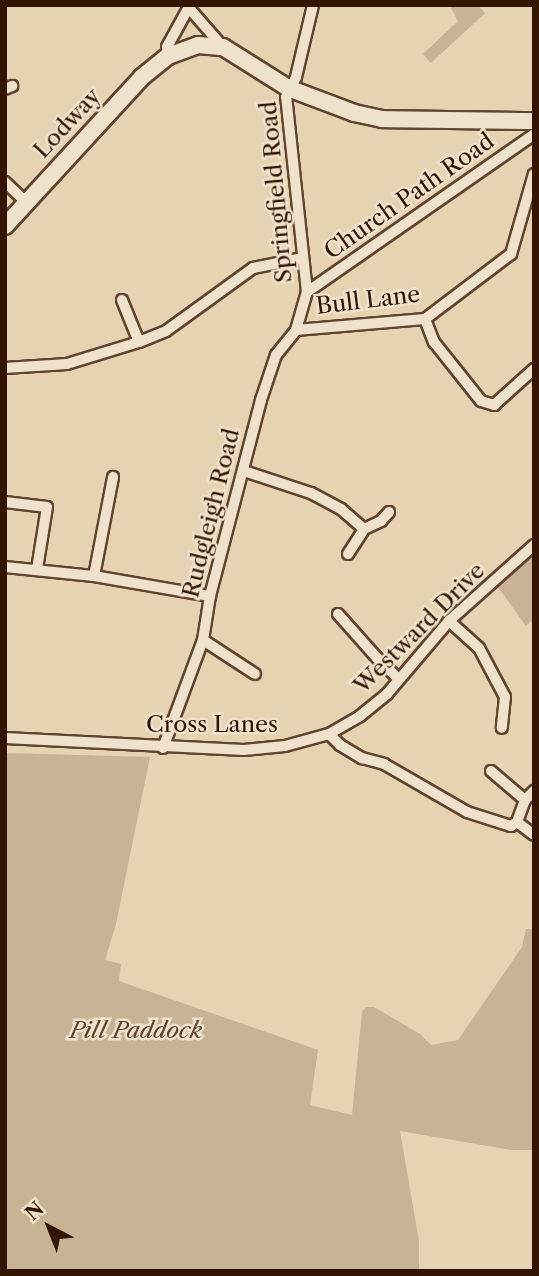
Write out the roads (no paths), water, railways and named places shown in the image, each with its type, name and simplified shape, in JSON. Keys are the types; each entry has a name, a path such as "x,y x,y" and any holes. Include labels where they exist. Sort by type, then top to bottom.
{"street":[{"path":"288,88 296,76 313,5"},
{"path":"223,47 198,45 168,56 167,47 189,6 223,47 288,88 342,110 382,118 534,121"},
{"name":"Lodway","path":"5,226 25,201 142,77 168,56"},
{"name":"Springfield Road","path":"288,88 288,134 307,292"},
{"name":"Church Path Road","path":"307,292 534,134"},
{"name":"Bull Lane","path":"296,330 425,319 511,254 534,174"},
{"path":"5,183 25,201"},
{"path":"5,369 67,364 139,342 166,331 253,268 303,258"},
{"name":"Rudgleigh Road","path":"163,748 203,640 210,596 276,355 296,330 307,292"},
{"path":"122,300 139,342"},
{"path":"425,319 434,342 481,401 494,405 534,369"},
{"path":"244,471 311,493 341,509 364,529"},
{"path":"94,576 113,477"},
{"path":"5,502 47,507 37,569"},
{"path":"348,554 364,529 382,521 389,512"},
{"name":"Westward Drive","path":"329,734 360,716 387,694 449,621 534,545"},
{"path":"5,567 94,576 210,596"},
{"path":"338,614 399,679"},
{"path":"449,621 479,648 505,696 502,728"},
{"path":"203,640 255,674"},
{"path":"329,734 340,745 362,758 384,764 458,808 489,821 511,826 517,822 525,800 534,791"},
{"name":"Cross Lanes","path":"5,738 244,750 285,746 329,734"},
{"path":"491,771 525,800"},
{"path":"517,822 534,835"}],"park label":[{"name":"Pill Paddock","path":"136,1030"}]}
